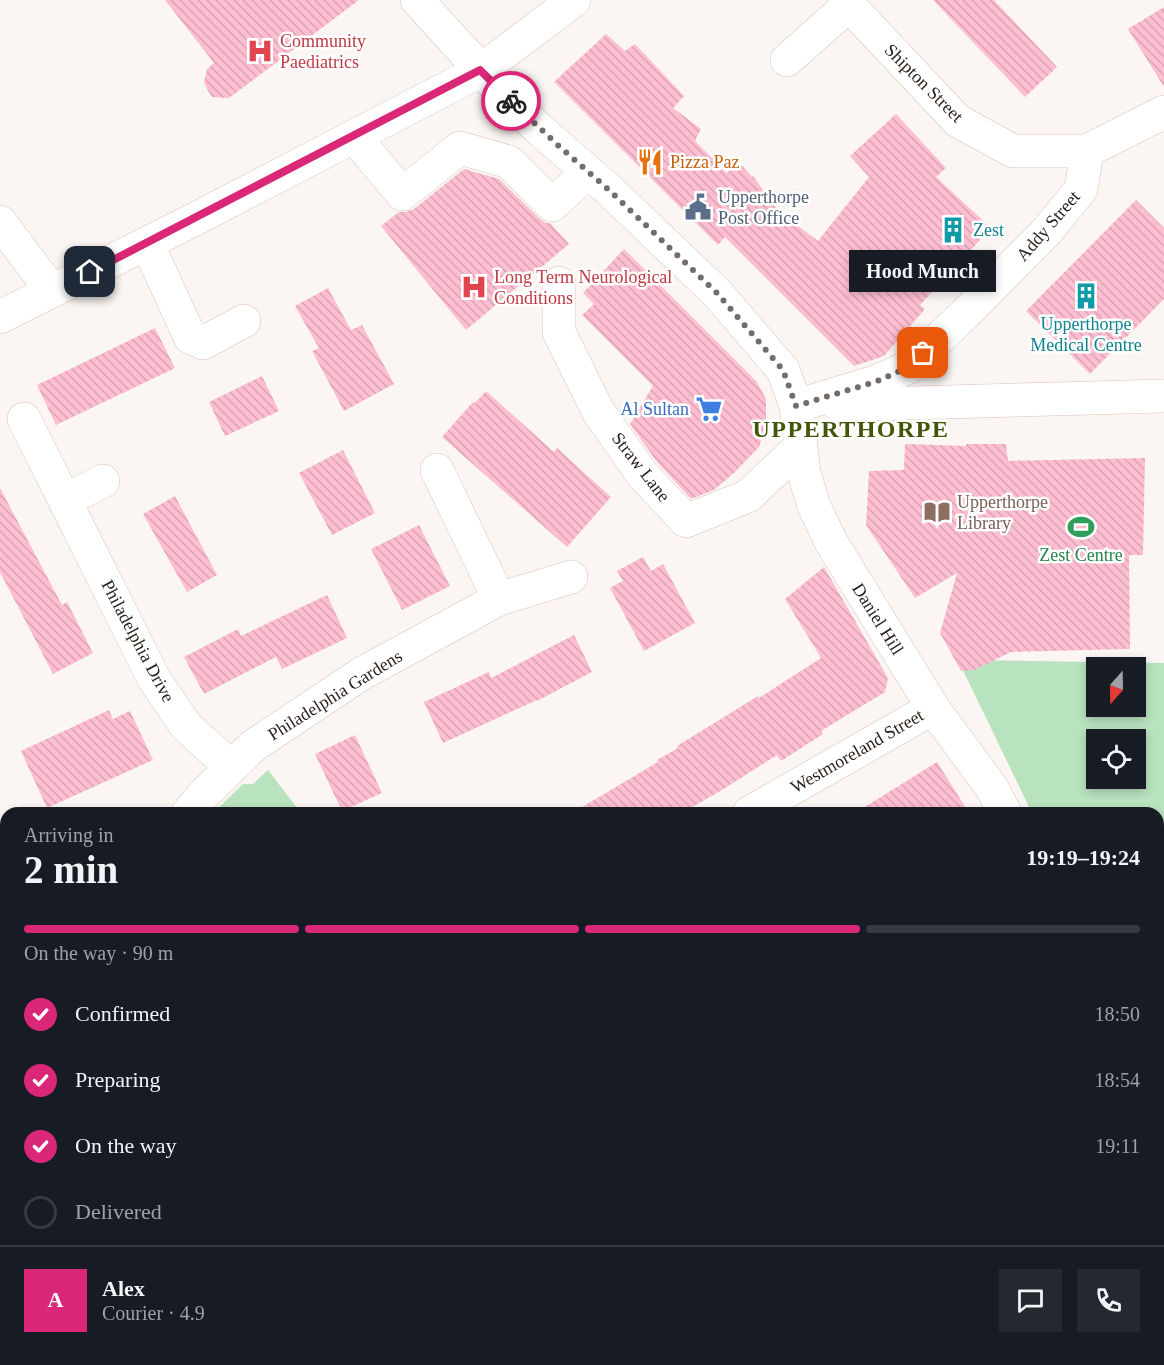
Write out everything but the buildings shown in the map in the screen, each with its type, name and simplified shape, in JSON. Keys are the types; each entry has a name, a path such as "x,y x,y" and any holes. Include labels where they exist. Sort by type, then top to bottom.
{"street":[{"name":"Daniel Hill","path":"417,0 480,70 540,130 629,209 717,293 783,370 796,406 804,473 814,506 831,542 933,708 992,788 1002,807"},
{"path":"0,317 480,70 574,0"},
{"path":"787,60 847,3"},
{"name":"Shipton Street","path":"847,3 958,121 1013,151 1087,151"},
{"path":"1087,151 1164,112"},
{"path":"354,136 402,194 460,147 509,162 552,205 588,172"},
{"name":"Addy Street","path":"796,406 875,382 909,367 1047,231 1082,189 1087,151"},
{"path":"0,222 52,291"},
{"path":"147,243 190,337 203,343 244,321"},
{"name":"Straw Lane","path":"559,283 559,332 598,411 642,474 686,522 748,496 800,447"},
{"path":"796,406 1164,396"},
{"name":"Philadelphia Drive","path":"24,419 154,679 186,726 231,767"},
{"path":"437,470 499,599"},
{"path":"66,500 103,481"},
{"name":"Philadelphia Gardens","path":"193,807 253,746 361,674 499,599 571,576"},
{"name":"Westmoreland Street","path":"760,807 933,708"}],"green space":[{"path":"958,660 1086,662 1086,717 1146,717 1146,663 1164,663 1164,807 1029,807"},
{"path":"268,770 296,807 219,807 243,784 253,784"}],"way so far":[{"path":"511,101 717,293 783,370 796,406 875,382 909,367 923,353"}],"place":[{"name":"Community Paediatrics","path":"260,51"},
{"name":"Pizza Paz","path":"650,162"},
{"name":"Upperthorpe Post Office","path":"698,207"},
{"name":"Zest","path":"953,230"},
{"name":"Long Term Neurological Conditions","path":"474,287"},
{"name":"Upperthorpe Medical Centre","path":"1086,296"},
{"name":"Hood Munch","path":"923,353"},
{"name":"Al Sultan","path":"709,409"},
{"name":"Upperthorpe Library","path":"937,512"},
{"name":"Zest Centre","path":"1081,527"}],"district":[{"name":"UPPERTHORPE","path":"851,429"}],"route":[{"path":"90,272 480,70 511,101"}]}
